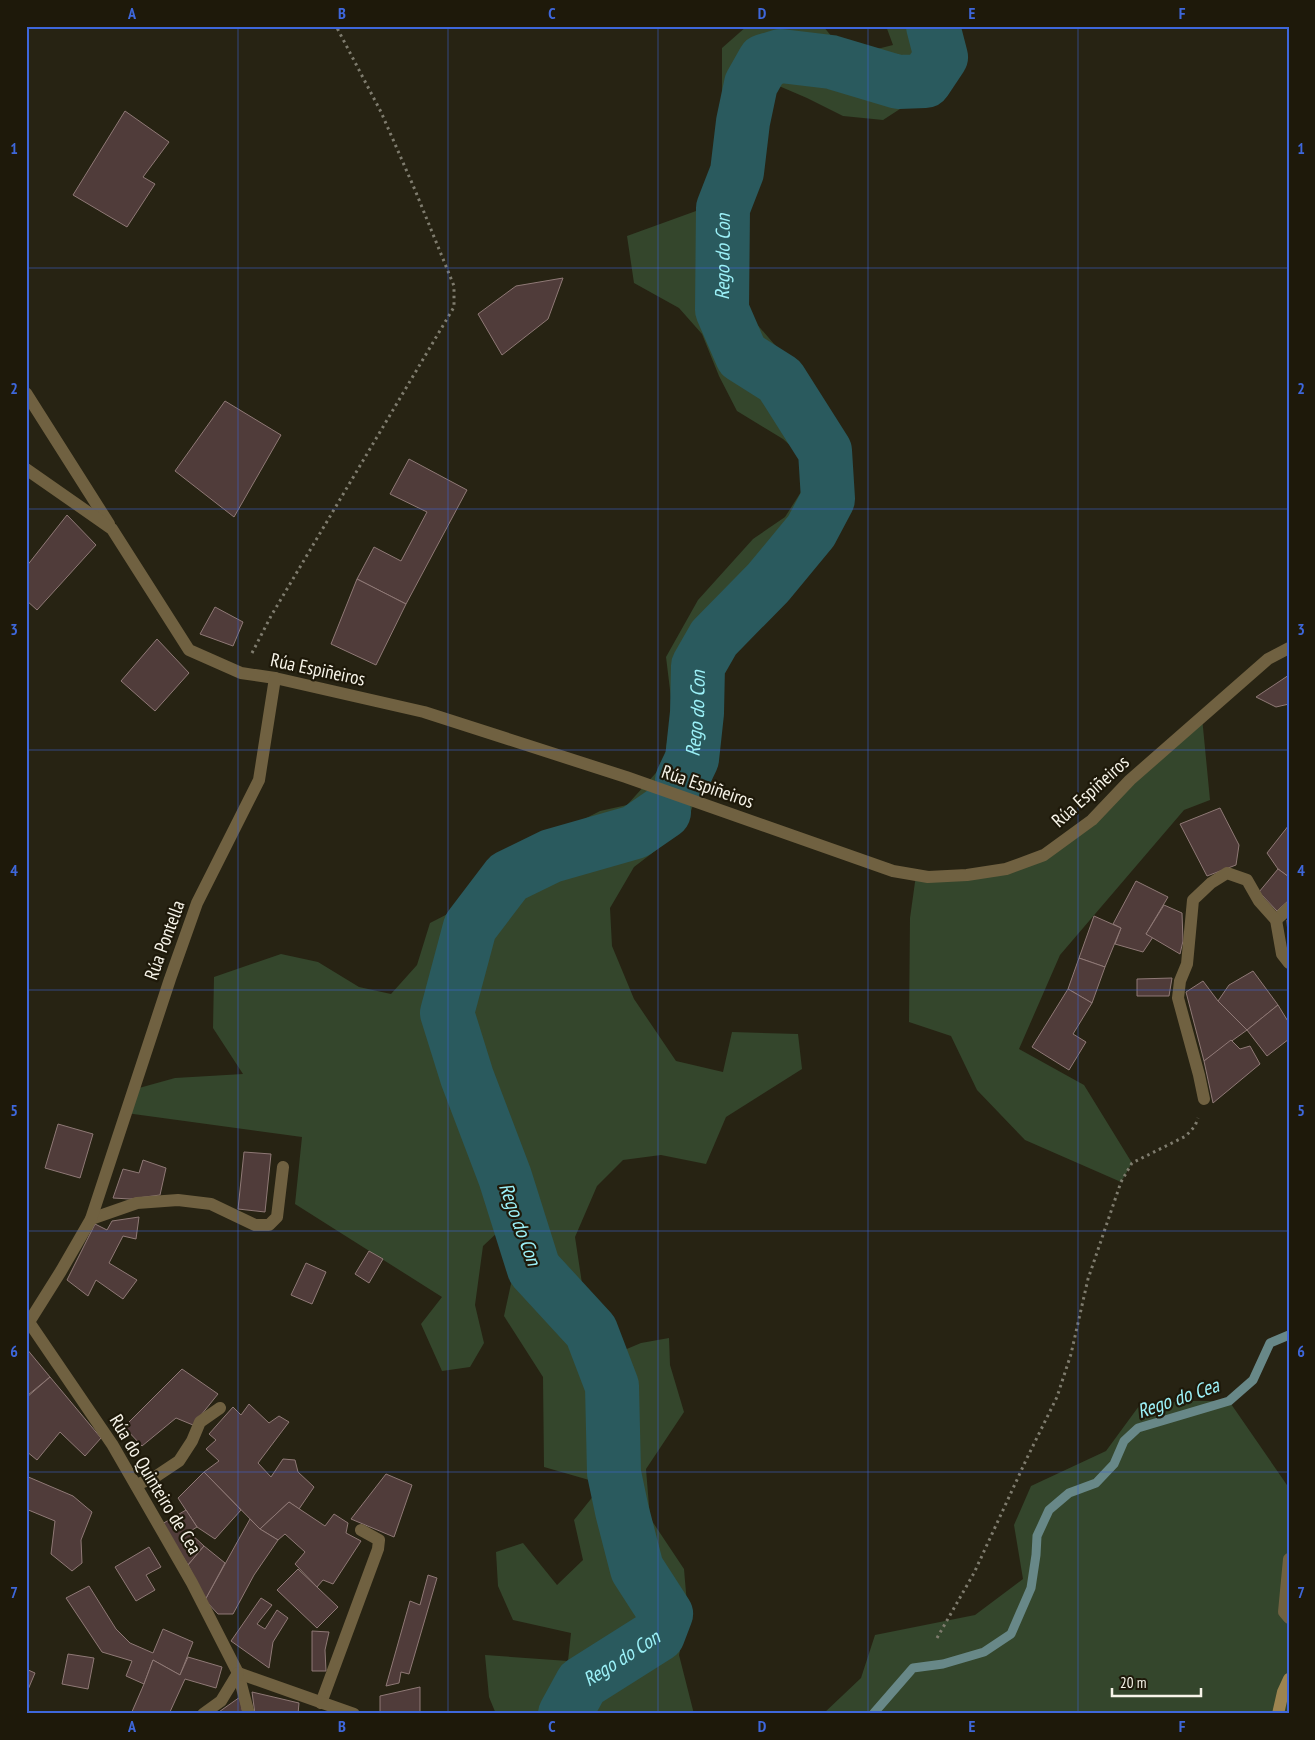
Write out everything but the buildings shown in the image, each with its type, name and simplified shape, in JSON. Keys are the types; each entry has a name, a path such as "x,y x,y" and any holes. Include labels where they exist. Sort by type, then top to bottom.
{"street":[{"name":"Rúa Espiñeiros","path":"26,393 189,650 241,673 275,678 424,712 626,777 893,871 928,877 967,875 1006,869 1044,854 1092,820 1130,780 1268,659 1289,648"},
{"name":"Rúa Espiñeiros","path":"26,469 112,529"},
{"name":"Rúa Pontella","path":"28,1322 61,1271 91,1219 170,979 197,904 259,780 275,678"},
{"path":"1204,1099 1178,998 1180,981 1187,964 1193,900 1211,883 1227,873 1246,880 1259,900 1276,920 1282,954 1289,962"},
{"path":"1276,920 1289,908"},
{"path":"91,1219 137,1203 178,1200 211,1204 255,1225 269,1225 277,1218 283,1166"},
{"name":"Rúa do Quinteiro de Cea","path":"28,1322 112,1444 192,1583 238,1673 249,1714"},
{"path":"136,1485 179,1461 192,1441 200,1422 220,1408"},
{"path":"321,1703 378,1549 379,1540 362,1530"},
{"path":"1289,1559 1284,1612 1289,1618"},
{"path":"204,1714 221,1701 238,1673 354,1714"},
{"path":"1278,1714 1283,1692 1289,1679"}],"path":[{"path":"241,673 271,616 454,307 454,286 415,190 381,112 336,26"},
{"path":"937,1638 974,1573 1057,1397 1071,1354 1088,1279 1120,1182 1132,1162 1186,1136 1195,1126 1204,1099"}],"green space":[{"path":"747,26 823,26 832,37 865,52 893,45 886,26 955,26 958,34 954,74 883,120 843,116 772,83 745,209 736,275 755,322 799,373 826,418 840,451 835,520 719,654 717,696 708,763 685,828 634,867 610,908 612,946 634,999 676,1061 723,1072 732,1032 798,1034 802,1069 726,1117 706,1164 661,1155 623,1160 597,1186 575,1237 583,1290 605,1320 622,1351 641,1343 669,1338 670,1365 684,1412 646,1469 650,1518 684,1569 688,1616 679,1655 694,1714 496,1714 489,1697 485,1655 568,1661 571,1633 513,1620 498,1586 496,1552 523,1543 557,1585 583,1560 574,1520 603,1484 544,1467 543,1377 504,1316 516,1261 498,1232 483,1246 475,1305 484,1343 470,1367 442,1371 421,1324 442,1297 295,1204 302,1137 126,1113 139,1088 175,1078 243,1074 213,1028 214,977 281,954 318,962 359,987 391,994 417,965 430,923 477,899 506,859 600,811 627,805 664,764 672,706 666,657 698,600 753,539 785,517 801,492 804,458 783,439 737,411 719,376 702,334 679,308 634,283 627,236 707,207 722,148 722,48"},
{"path":"1202,717 1210,800 1184,810 1060,955 1019,1049 1084,1085 1132,1163 1121,1182 1025,1140 977,1090 951,1036 909,1022 910,918 916,875 967,875 1044,855"},
{"path":"1182,1401 1229,1401 1289,1488 1289,1714 823,1714 861,1678 875,1635 975,1615 1023,1579 1014,1525 1031,1486 1106,1451 1139,1406"}],"waterway":[{"name":"Rego do Con","path":"682,780 692,759 697,713 698,666 714,638 768,583 811,531 828,499 825,451 780,380 742,356 722,310 723,208 737,172 743,122 751,84 764,61 781,56 831,62 898,82 925,81 941,57 933,26"},
{"name":"Rego do Con","path":"565,1714 582,1683 658,1635 666,1614 637,1569 622,1511 614,1473 612,1386 591,1331 534,1269 505,1177 467,1077 447,1013 470,927 508,877 551,856 635,832 664,812"},
{"name":"Rego do Cea","path":"873,1714 913,1668 943,1664 984,1652 1011,1634 1031,1588 1037,1536 1049,1510 1069,1493 1096,1483 1114,1464 1124,1441 1138,1428 1229,1401 1253,1380 1270,1343 1289,1335"}]}
